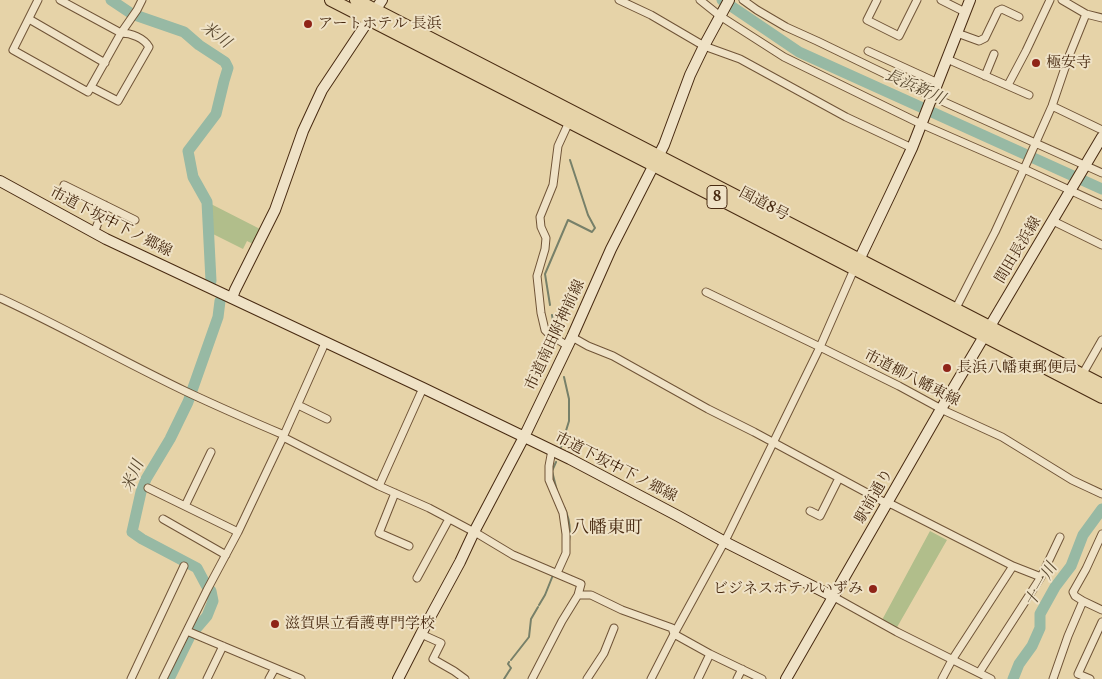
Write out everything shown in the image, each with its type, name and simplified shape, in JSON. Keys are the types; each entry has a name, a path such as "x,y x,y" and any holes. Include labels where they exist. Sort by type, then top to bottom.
{"highway":[{"name":"国道8号","path":"331,0 375,10 569,122 656,161"},
{"name":"国道8号","path":"356,0 656,161 986,332 1102,397"},
{"name":"国道8号","path":"856,265 955,310 986,332 1102,385"}],"street":[{"path":"38,0 13,50 88,92 121,33 138,10 142,0"},
{"path":"60,0 121,33 129,33 147,43 149,48 118,101 91,86"},
{"path":"619,0 651,15 704,46 740,59 846,117 912,148"},
{"path":"700,0 720,16 784,57 922,124 1025,168 1102,205"},
{"name":"市道南田附神前線","path":"398,679 524,437 570,342 611,249 664,145 690,75 729,0"},
{"path":"743,0 786,27 1084,167 1102,173"},
{"path":"877,0 867,20 898,36 917,0"},
{"path":"941,0 966,12"},
{"path":"651,679 725,542 820,347 856,265 912,148 970,0"},
{"path":"1008,86 1050,0"},
{"path":"1062,0 1074,3 1086,14 1102,18"},
{"path":"957,33 979,41 985,38 998,11 1002,9 1019,17"},
{"path":"232,298 234,290 275,210 303,131 322,90 375,10"},
{"path":"955,310 1025,168 1052,106 1086,14"},
{"path":"29,19 105,63"},
{"path":"868,51 938,83"},
{"path":"985,76 994,54"},
{"path":"947,59 1029,95"},
{"path":"1052,106 1102,130"},
{"path":"569,122 558,146 553,184 540,217 541,227 546,238 537,276 541,313 545,330 550,335 588,346 613,356 887,504 893,505 1013,566 1041,578"},
{"path":"1084,167 1102,138"},
{"name":"間田長浜線","path":"986,332 1084,167"},
{"name":"市道下坂中下ノ郷線","path":"0,181 94,233 552,450 990,679"},
{"path":"64,185 135,220"},
{"path":"94,233 105,205"},
{"path":"1053,221 1102,245"},
{"name":"市道柳八幡東線","path":"706,292 820,347 941,409 1002,437 1072,480 1102,494"},
{"path":"0,298 28,310 191,393 284,436 395,494 429,508 513,555 581,584 578,595 562,620 532,679"},
{"name":"駅前通り","path":"786,679 986,332"},
{"path":"1082,375 1102,340"},
{"path":"163,679 238,532 284,436 325,343"},
{"path":"379,486 422,388"},
{"path":"298,405 328,419"},
{"path":"552,450 549,480 563,513 566,534 566,553 557,573"},
{"path":"185,506 211,452"},
{"path":"810,511 820,516 838,478"},
{"path":"148,488 238,532"},
{"path":"395,494 379,533 409,546"},
{"path":"163,519 226,555"},
{"path":"417,578 449,519"},
{"path":"1102,534 1073,592 1075,596 1102,610"},
{"path":"979,673 1041,578 1060,537"},
{"path":"131,679 184,566"},
{"path":"942,679 952,660 1013,566"},
{"path":"578,595 591,595 622,610 672,628 674,634 762,679"},
{"path":"1053,679 1083,600"},
{"path":"1090,679 1078,674 1102,622"},
{"path":"587,679 604,652 614,628"},
{"path":"187,631 293,677 302,679"},
{"path":"421,634 441,643 433,659 465,679"},
{"path":"207,679 223,646"},
{"path":"698,679 710,654"},
{"path":"269,679 275,668"},
{"path":"737,679 742,669"}],"green space":[{"path":"211,204 260,229 253,244 247,241 243,249 213,234"},
{"path":"930,531 947,540 896,629 882,620"}],"waterway":[{"name":"米川","path":"111,0 132,14 184,32 199,45 225,62 228,68 216,114 188,151 193,177 207,202 211,281"},
{"name":"長浜新川","path":"722,0 799,52 1102,189"},
{"path":"550,305 545,274 568,220 592,232 595,228 588,215 570,160"},
{"name":"米川","path":"195,630 207,616 213,601 211,591 197,568 132,532 141,492 146,479 170,439 188,402 218,317 220,301"},
{"path":"552,315 555,331"},
{"path":"561,447 569,421 569,399 564,377"},
{"path":"556,462 552,471 557,491"},
{"path":"564,507 569,523 569,541"},
{"name":"十一川","path":"1013,679 1019,664 1032,646 1040,628 1040,614 1055,587 1071,566 1083,535 1102,509"},
{"path":"539,605 555,574"},
{"path":"511,660 529,637 531,619 538,607"},
{"name":"米川","path":"169,679 190,636"},
{"path":"504,679 511,668 508,664 509,662"}],"place":[{"name":"アートホテル 長浜","path":"308,24"},
{"name":"極安寺","path":"1036,63"},
{"name":"長浜八幡東郵便局","path":"947,368"},
{"name":"ビジネスホテルいずみ","path":"873,589"},
{"name":"滋賀県立看護専門学校","path":"275,624"}],"district":[{"name":"八幡東町","path":"607,528"}]}
